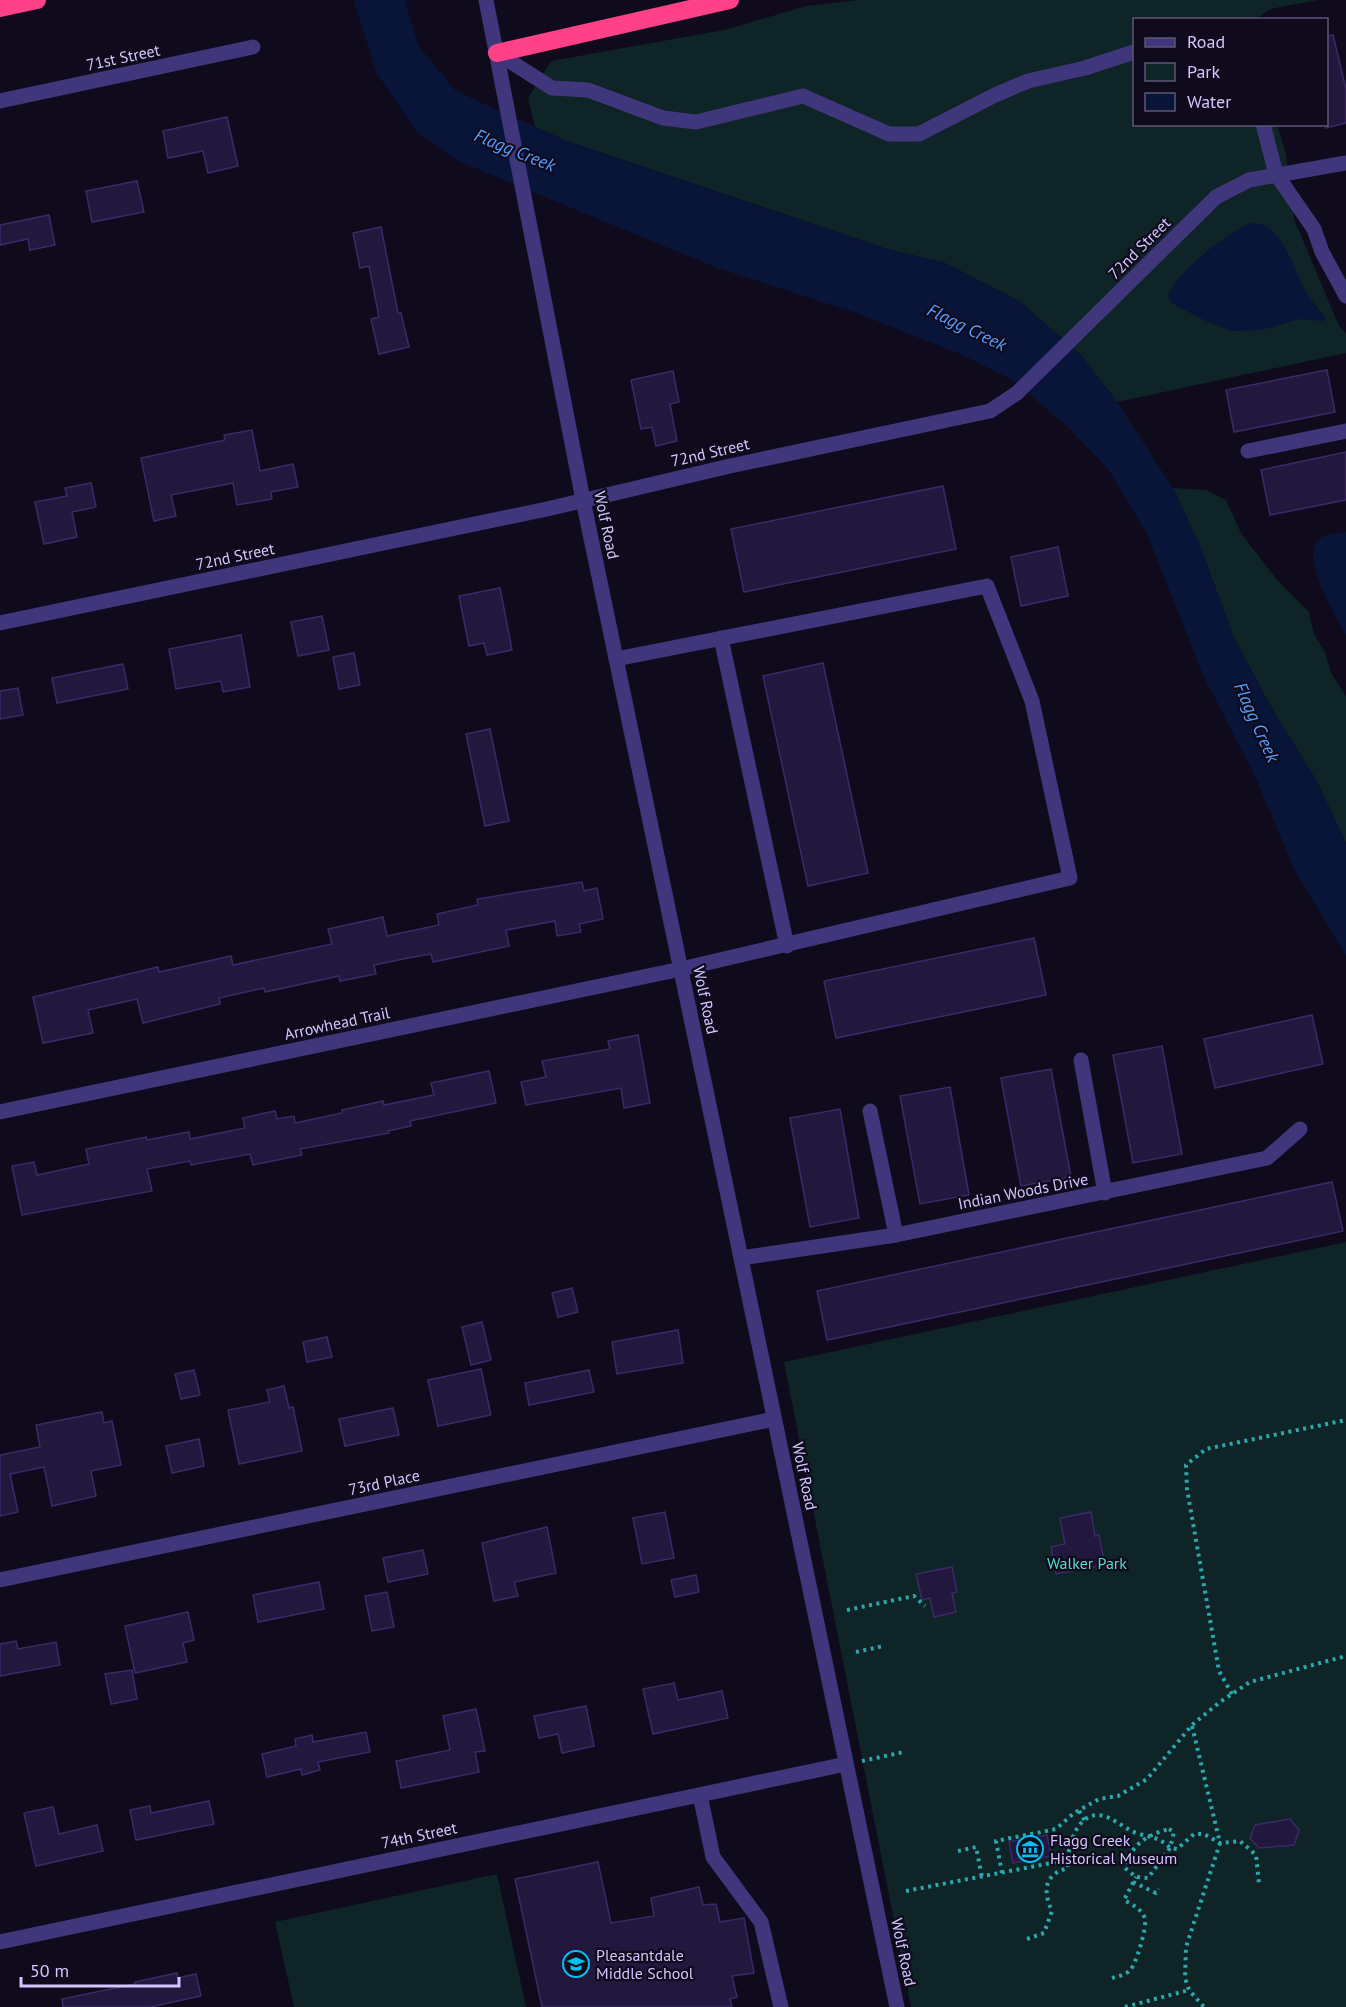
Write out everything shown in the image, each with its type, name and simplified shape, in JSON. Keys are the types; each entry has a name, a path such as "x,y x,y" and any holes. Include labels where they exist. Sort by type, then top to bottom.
{"highway":[{"path":"0,8 37,0"},
{"path":"497,53 730,0"}],"street":[{"name":"Wolf Road","path":"486,0 536,246 583,500 897,2007"},
{"name":"71st Street","path":"0,101 253,47"},
{"path":"497,53 552,88 588,90 663,118 696,122 803,96 889,134 919,134 995,94 1028,81 1085,68 1133,52"},
{"path":"1263,126 1275,174 1314,228 1322,252 1346,296"},
{"name":"72nd Street","path":"0,623 583,500 730,466 990,411 1017,393 1216,197 1249,180 1346,163"},
{"path":"1248,451 1346,431"},
{"name":"Arrowhead Trail","path":"0,1112 787,946 1070,878 1032,701 987,586 721,638"},
{"path":"616,659 721,638 787,946"},
{"path":"1081,1060 1105,1193"},
{"path":"870,1111 896,1235"},
{"name":"Indian Woods Drive","path":"741,1258 896,1235 1267,1158 1300,1129"},
{"name":"73rd Place","path":"0,1580 774,1419"},
{"name":"74th Street","path":"0,1942 846,1764"},
{"path":"699,1795 713,1857 761,1922 781,2007"}],"path":[{"path":"1232,1694 1219,1671 1187,1489 1186,1465 1206,1449 1346,1420"},
{"path":"847,1610 914,1596 925,1606"},
{"path":"856,1652 884,1646"},
{"path":"1002,1873 996,1841 1056,1829 1079,1810 1099,1800 1118,1796 1148,1779 1192,1725 1250,1682 1346,1656"},
{"path":"1192,1725 1220,1843 1186,1947 1185,1978 1189,1990 1204,2007"},
{"path":"846,1764 904,1752"},
{"path":"1079,1810 1085,1821"},
{"path":"1026,1938 1044,1933 1052,1911 1046,1898 1046,1882 1056,1871 1068,1868 1066,1851 1078,1824 1104,1816 1136,1833 1162,1840 1170,1848 1177,1849 1194,1834 1204,1834 1220,1843 1240,1841 1256,1855 1259,1884"},
{"path":"1168,1829 1174,1832 1170,1848 1148,1878 1136,1877 1125,1868 1129,1855 1148,1835 1168,1829"},
{"path":"958,1851 976,1847 982,1877"},
{"path":"906,1891 1067,1860"},
{"path":"1113,1978 1129,1972 1135,1964 1144,1933 1146,1921 1138,1908 1124,1900 1136,1877"},
{"path":"1133,1882 1156,1893 1159,1889"},
{"path":"1125,2007 1189,1990"}],"green space":[{"path":"859,0 1318,0 1270,9 1257,18 1133,18 1133,126 1277,126 1286,154 1294,219 1339,326 1346,333 1346,353 1117,402 1081,355 1019,301 945,263 887,249 564,140 535,127 528,98 551,61 724,30 806,6"},
{"path":"1173,488 1206,490 1226,500 1241,533 1278,581 1309,612 1314,634 1325,652 1331,673 1346,696 1346,843 1316,780 1275,714 1234,638 1200,546"},
{"name":"Walker Park","path":"1346,1242 1346,2007 911,2007 784,1362"},
{"path":"497,1874 526,2007 294,2007 275,1922"}],"water":[{"name":"Flagg Creek","path":"354,0 405,0 418,45 456,91 564,140 887,249 945,263 1019,301 1081,355 1117,402 1173,488 1200,546 1234,638 1275,714 1316,780 1346,843 1346,956 1295,871 1255,776 1203,675 1147,534 1108,469 1069,428 1011,379 965,356 854,312 717,268 458,161 416,131 376,72"},
{"path":"1252,223 1271,230 1279,238 1291,258 1304,289 1326,319 1323,321 1300,319 1261,330 1232,331 1208,322 1171,303 1168,294 1193,263 1217,243"},
{"path":"1346,532 1346,635 1321,587 1313,559 1314,548 1319,539"}],"building":[{"path":"1333,35 1346,89 1346,123 1326,128 1328,126 1328,36"},
{"path":"227,117 238,166 208,173 203,151 168,158 163,131"},
{"path":"137,181 144,212 92,222 86,191"},
{"path":"49,215 55,245 30,250 28,239 0,245 0,225"},
{"path":"381,227 398,313 401,313 409,347 379,354 371,319 379,317 369,266 360,268 353,233"},
{"path":"1327,370 1335,412 1234,432 1226,390"},
{"path":"673,371 679,402 670,404 677,441 656,446 652,427 641,429 631,380"},
{"path":"252,430 260,471 293,464 298,487 271,492 272,499 237,505 233,483 171,495 176,516 154,521 141,458 225,440 224,435"},
{"path":"1346,452 1346,500 1270,515 1261,470"},
{"path":"91,483 96,507 72,512 77,537 44,544 35,502 67,496 65,488"},
{"path":"943,486 956,549 744,592 731,529"},
{"path":"1058,547 1068,596 1021,606 1011,557"},
{"path":"500,588 512,650 487,655 484,643 469,646 459,596"},
{"path":"322,616 329,650 298,656 291,622"},
{"path":"241,635 250,687 223,692 221,681 176,689 169,649"},
{"path":"354,653 360,685 339,689 333,657"},
{"path":"823,663 868,873 808,886 763,676"},
{"path":"123,664 128,689 57,703 52,678"},
{"path":"18,688 23,715 0,719 0,691"},
{"path":"490,729 509,821 485,826 466,734"},
{"path":"582,882 584,891 597,888 603,919 579,924 581,932 557,936 555,921 506,930 509,946 433,962 431,954 374,965 376,974 340,981 339,976 265,992 264,988 219,998 220,1004 143,1023 137,999 88,1010 93,1033 43,1043 33,997 158,967 159,972 231,956 233,965 332,944 328,929 383,917 387,936 439,925 437,914 478,905 477,899"},
{"path":"1034,938 1046,995 836,1038 824,981"},
{"path":"1312,1015 1323,1064 1215,1088 1204,1039"},
{"path":"638,1035 650,1103 624,1108 621,1088 526,1105 521,1082 546,1077 542,1061 610,1049 608,1041"},
{"path":"1162,1046 1182,1154 1133,1163 1113,1055"},
{"path":"1051,1069 1071,1177 1021,1186 1001,1078"},
{"path":"489,1071 496,1103 410,1121 411,1126 388,1131 389,1133 300,1149 302,1155 253,1165 250,1154 191,1165 190,1161 147,1169 152,1191 22,1215 12,1166 34,1162 37,1175 89,1164 86,1149 146,1137 147,1140 189,1132 190,1139 245,1128 243,1118 275,1111 277,1119 294,1116 295,1123 383,1101 384,1105 434,1095 431,1083"},
{"path":"950,1087 969,1195 920,1204 900,1096"},
{"path":"840,1109 859,1218 810,1227 790,1118"},
{"path":"1332,1182 1343,1231 827,1340 817,1291"},
{"path":"572,1288 578,1312 558,1317 552,1293"},
{"path":"482,1322 491,1360 471,1365 462,1327"},
{"path":"678,1330 683,1363 617,1374 612,1342"},
{"path":"327,1337 332,1357 307,1362 303,1342"},
{"path":"481,1369 491,1415 438,1426 428,1380"},
{"path":"194,1370 200,1395 181,1399 175,1374"},
{"path":"589,1370 594,1392 529,1405 525,1383"},
{"path":"284,1386 289,1408 293,1407 302,1451 239,1464 228,1410 270,1402 267,1390"},
{"path":"393,1408 399,1435 345,1446 339,1419"},
{"path":"102,1412 104,1423 112,1421 121,1465 91,1471 96,1496 52,1506 44,1467 10,1474 18,1512 0,1516 0,1455 40,1447 36,1425"},
{"path":"199,1439 204,1466 172,1473 166,1446"},
{"path":"665,1512 674,1558 642,1564 633,1518"},
{"path":"1091,1512 1095,1536 1099,1535 1105,1565 1056,1574 1051,1547 1065,1544 1060,1518"},
{"path":"547,1527 556,1573 514,1582 518,1596 494,1601 482,1543"},
{"path":"423,1550 428,1574 388,1582 383,1558"},
{"path":"952,1567 957,1592 952,1593 956,1612 934,1617 930,1598 922,1600 916,1574"},
{"path":"696,1575 699,1592 675,1597 671,1580"},
{"path":"319,1582 324,1609 258,1622 253,1595"},
{"path":"387,1592 394,1627 372,1631 365,1596"},
{"path":"188,1612 194,1640 183,1643 187,1662 135,1673 125,1626"},
{"path":"16,1641 18,1649 56,1642 60,1665 0,1676 0,1644"},
{"path":"132,1670 137,1699 111,1704 105,1674"},
{"path":"674,1683 678,1700 722,1691 728,1718 653,1734 643,1689"},
{"path":"586,1706 594,1746 562,1753 558,1734 539,1738 534,1716"},
{"path":"476,1709 485,1751 475,1752 479,1772 401,1788 396,1761 450,1750 443,1716"},
{"path":"366,1732 370,1752 318,1762 320,1770 302,1775 301,1769 267,1777 262,1754 296,1746 295,1739 312,1735 313,1742"},
{"path":"209,1801 214,1824 136,1840 130,1810 150,1806 151,1813"},
{"path":"53,1807 59,1834 97,1825 103,1851 36,1866 24,1813"},
{"path":"1290,1819 1299,1830 1294,1845 1259,1848 1250,1838 1255,1825"},
{"name":"Flagg Creek Historical Museum","path":"1047,1835 1051,1856 1013,1863 1009,1842"},
{"path":"598,1862 611,1923 654,1916 651,1898 699,1887 703,1905 716,1904 720,1922 744,1918 754,1973 732,1976 737,1997 730,1999 732,2007 542,2007 515,1879"},
{"path":"177,1973 178,1978 196,1974 201,1996 150,2007 63,2007 62,1999"}],"place":[{"name":"Flagg Creek Historical Museum","path":"1030,1849"},
{"name":"Pleasantdale Middle School","path":"576,1964"}]}
